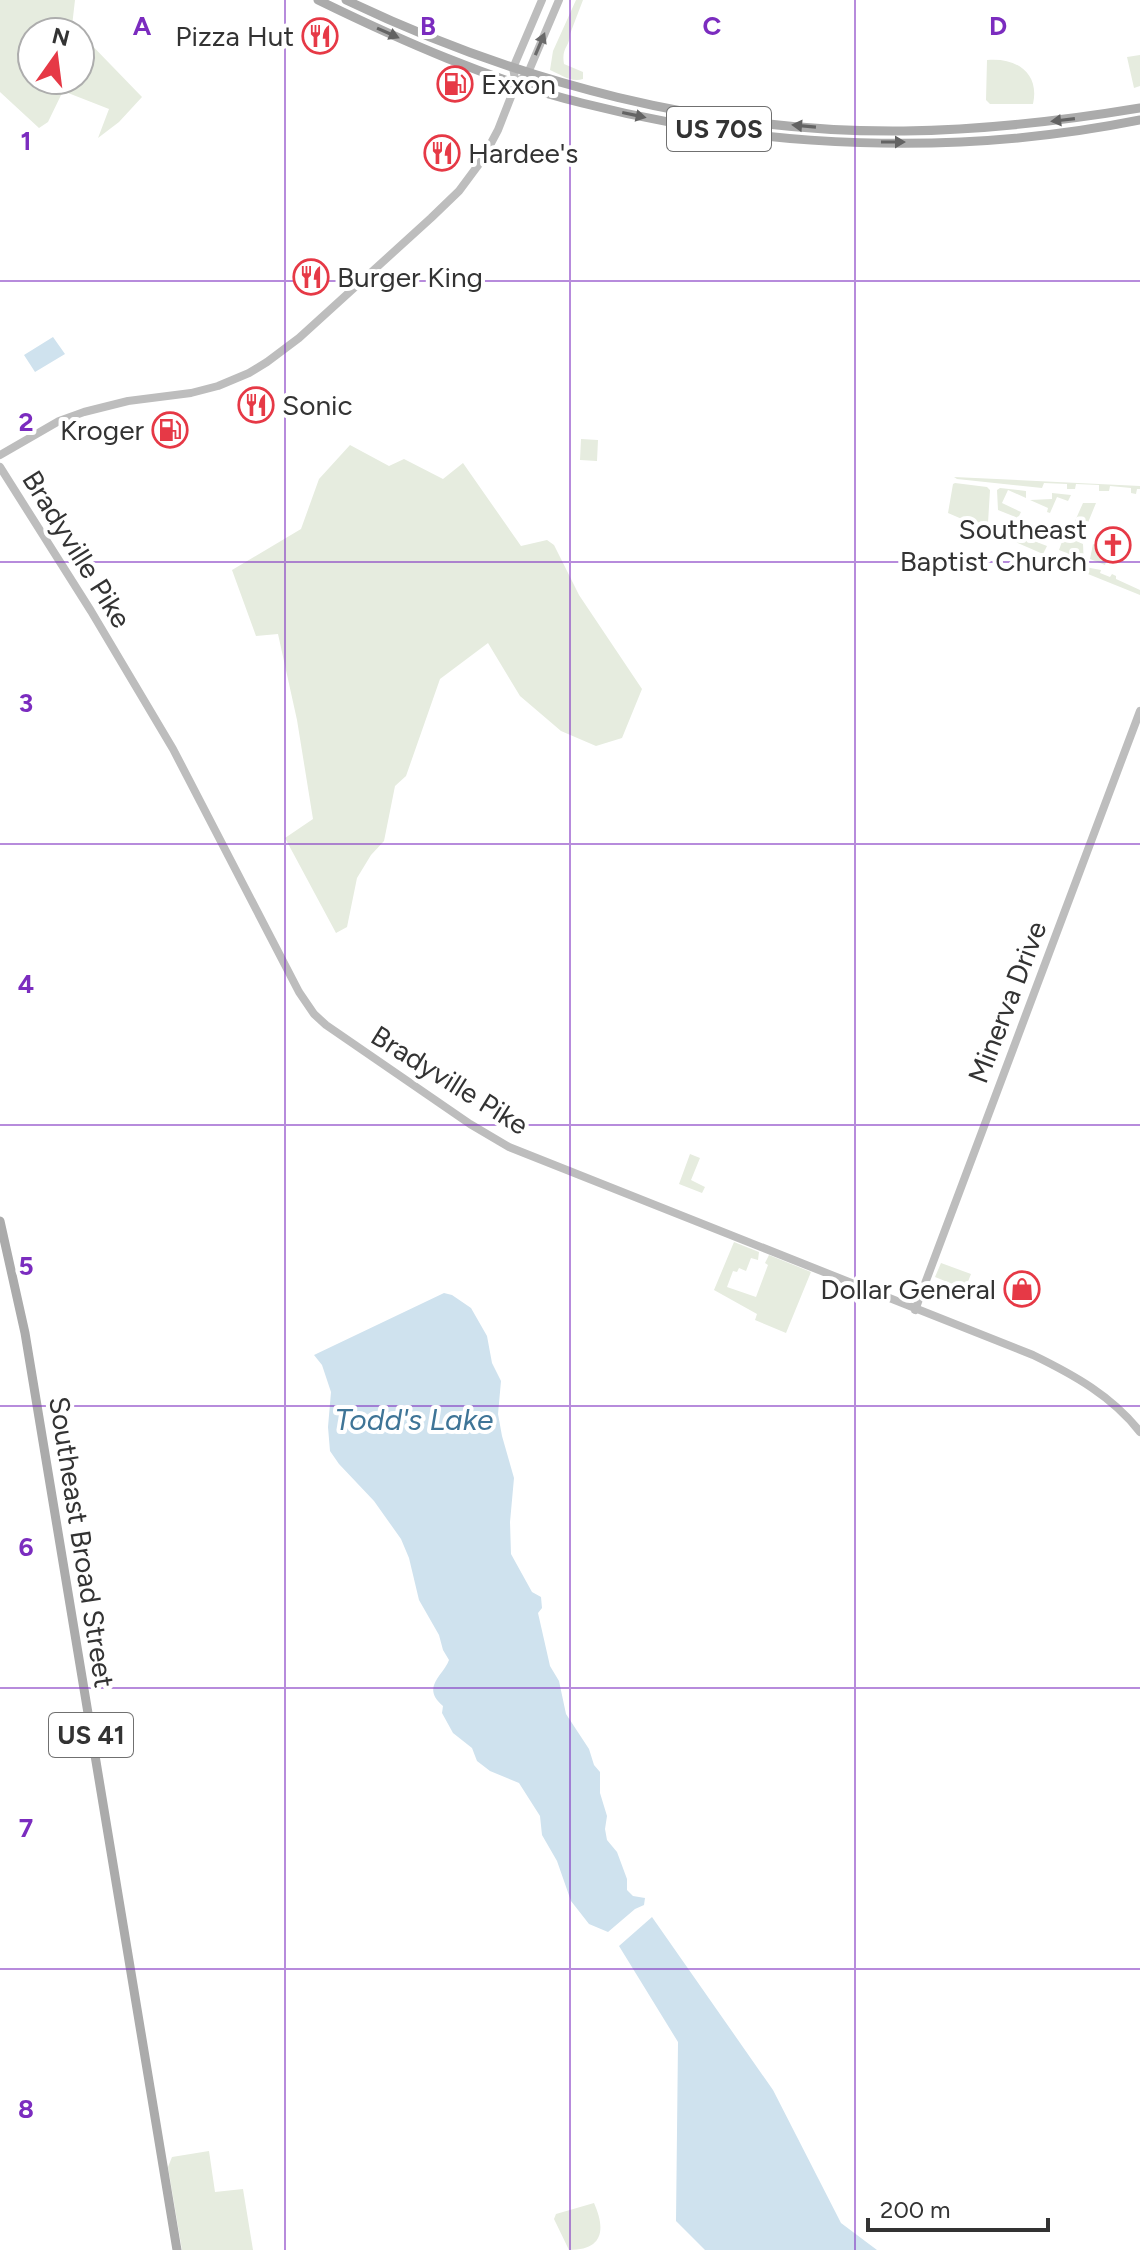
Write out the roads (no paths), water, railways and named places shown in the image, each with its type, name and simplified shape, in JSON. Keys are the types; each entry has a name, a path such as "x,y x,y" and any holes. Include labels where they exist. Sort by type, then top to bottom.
{"main road":[{"name":"US 70S","path":"318,0 410,43 516,84 580,103 640,116 752,134 838,141 932,142 1060,134 1140,120"},
{"name":"US 70S","path":"346,0 415,31 528,73 589,91 733,119 902,131 1017,125 1140,108"},
{"path":"516,84 513,68 542,0"},
{"path":"0,455 31,435 72,416 128,401 191,393 218,386 249,373 299,338 459,191 482,160 498,130 516,84 528,73 559,0"},
{"name":"Bradyville Pike","path":"0,467 124,664 200,799 299,992 322,1021 470,1124 509,1147 1033,1355 1063,1369 1100,1393 1140,1432"},
{"name":"Minerva Drive","path":"915,1310 1140,711"},
{"name":"Southeast Broad Street","path":"0,1221 25,1333 177,2250"}],"water":[{"path":"53,337 65,354 35,372 24,355"},
{"name":"Todd's Lake","path":"444,1293 471,1308 487,1336 492,1363 501,1381 498,1414 514,1478 511,1554 532,1592 541,1597 542,1608 538,1613 550,1666 559,1681 566,1714 600,1772 600,1793 607,1816 607,1840 617,1852 627,1879 627,1890 633,1896 645,1898 644,1905 608,1932 589,1924 571,1901 557,1861 542,1835 540,1816 519,1783 490,1771 477,1761 472,1748 453,1733 433,1687 449,1660 419,1600 401,1539 374,1501 330,1451 328,1427 331,1392 322,1365 314,1355"},
{"path":"652,1917 773,2090 841,2223 877,2250 705,2250 676,2221 678,2042 619,1946"}],"place":[{"name":"Pizza Hut","path":"320,36"},
{"name":"Exxon","path":"455,84"},
{"name":"Hardee's","path":"442,153"},
{"name":"Burger King","path":"311,277"},
{"name":"Sonic","path":"256,405"},
{"name":"Kroger","path":"170,430"},
{"name":"Southeast Baptist Church","path":"1113,545"},
{"name":"Dollar General","path":"1022,1289"}]}
